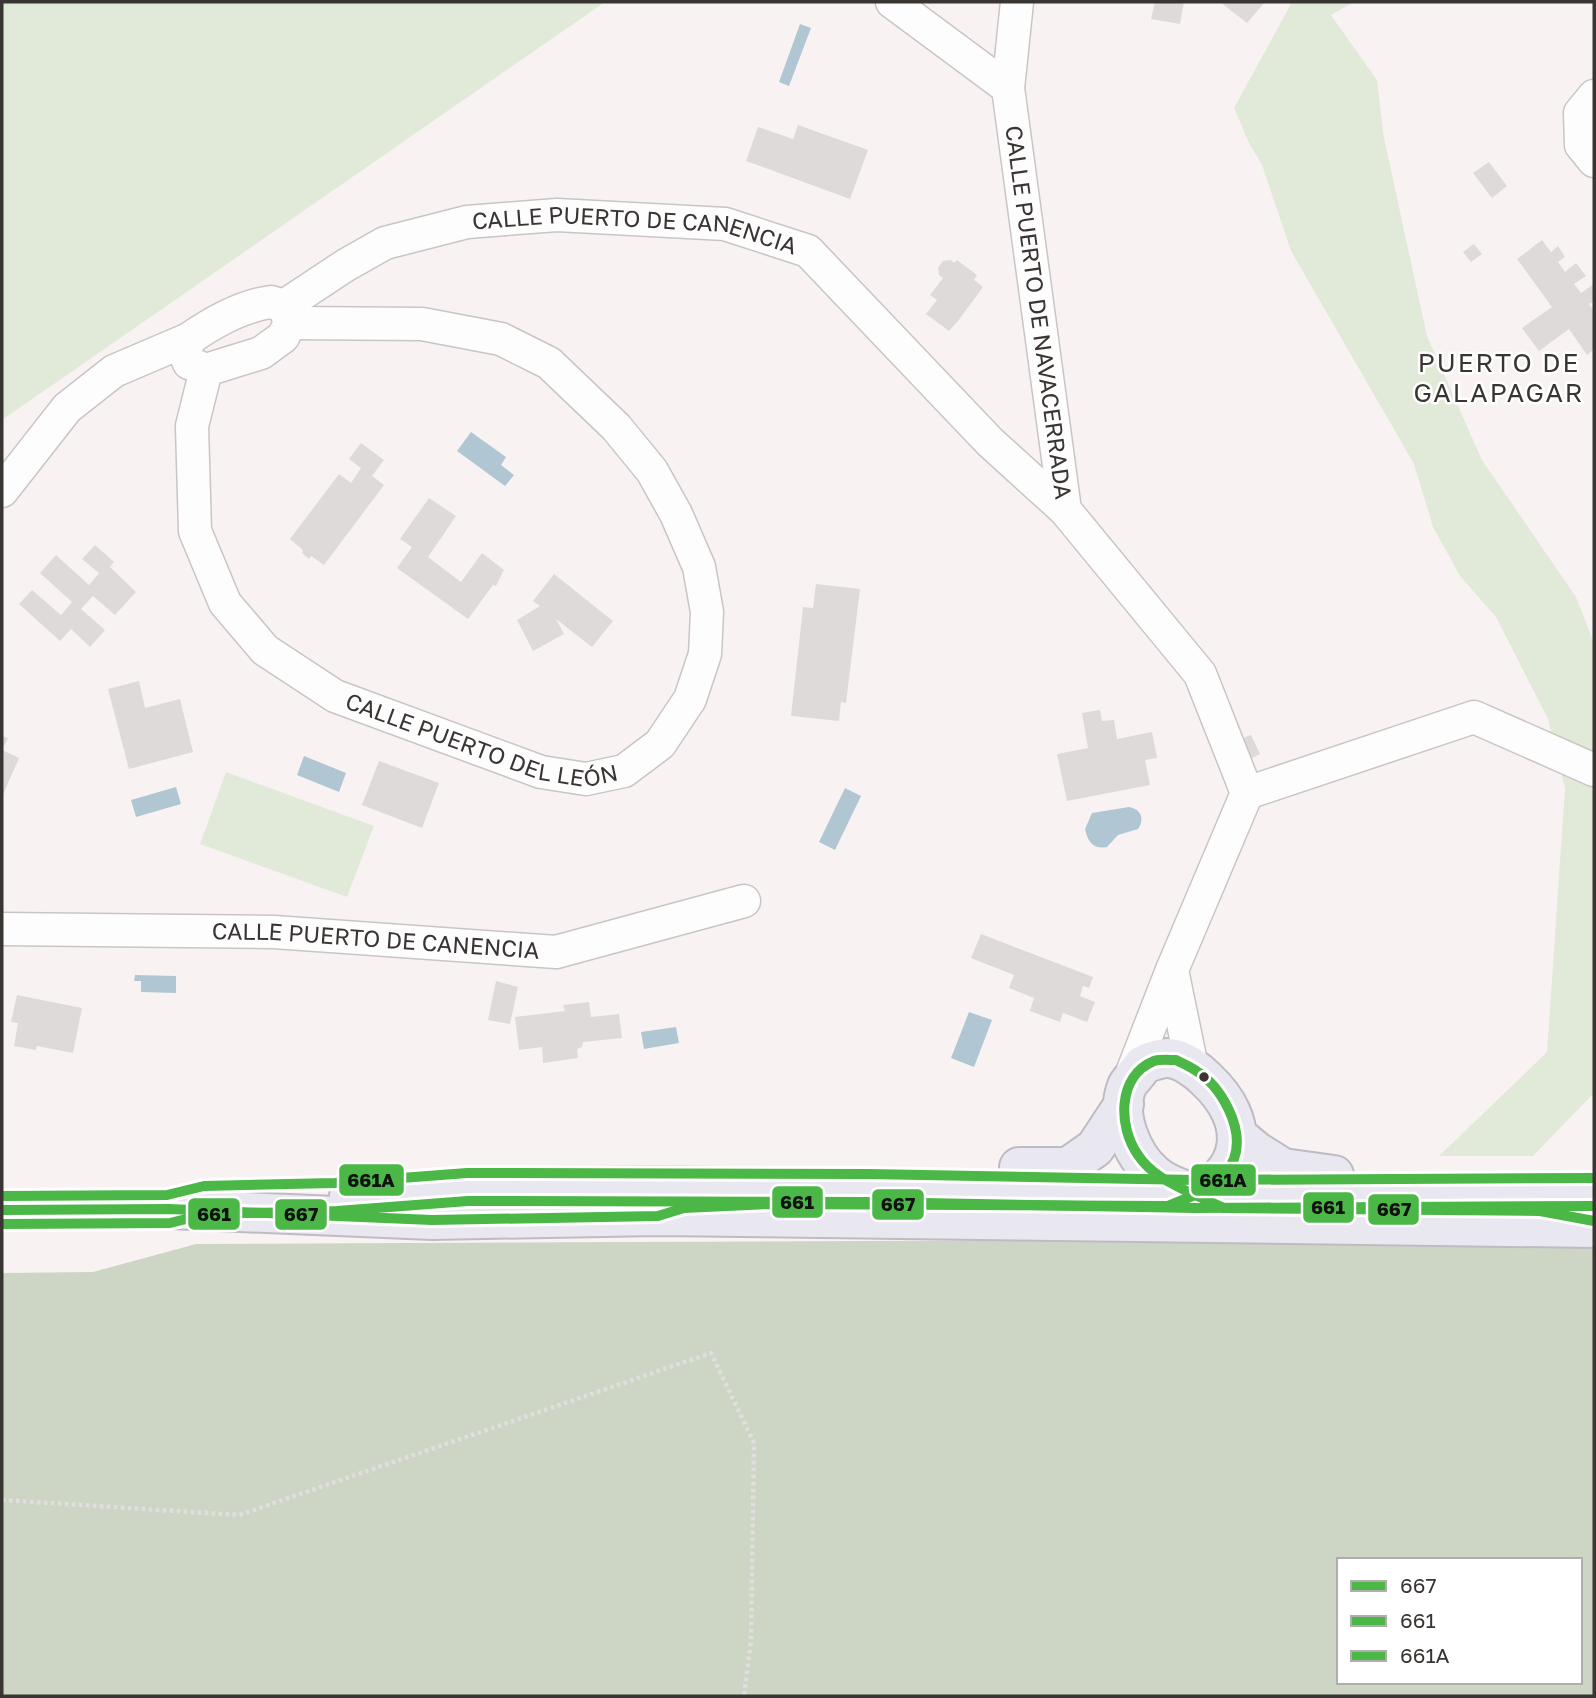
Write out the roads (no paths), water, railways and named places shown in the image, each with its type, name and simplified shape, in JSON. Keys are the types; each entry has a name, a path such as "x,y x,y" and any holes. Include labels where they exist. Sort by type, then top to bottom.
{"highway":[{"path":"657,1201 828,1168 1068,1167 1095,1148 1143,1065 1168,1057 1192,1067 1214,1086 1232,1114 1238,1136 1235,1158 1220,1179 1196,1194"},
{"path":"1126,1095 1125,1126 1135,1150 1153,1173 1172,1185 1224,1208 1540,1211 1594,1221"},
{"path":"1238,1136 1255,1151 1283,1168 1334,1175 1436,1174 1594,1183"},
{"path":"2,1210 169,1209 204,1200 336,1197 467,1187 657,1201 1594,1228"},
{"path":"657,1201 1594,1192"}],"street":[{"path":"892,2 1007,88"},
{"name":"CALLE PUERTO DE NAVACERRADA","path":"1017,2 1007,88 1065,510 1200,674 1247,793"},
{"path":"1594,96 1580,113 1581,145 1594,161"},
{"name":"CALLE PUERTO DE CANENCIA","path":"194,357 261,353 283,337 287,315 346,265 385,243 467,222 557,215 725,224 808,251 990,442 1065,510"},
{"path":"346,265 344,289 361,323"},
{"name":"CALLE PUERTO DEL LEÓN","path":"271,302 287,315 361,323 422,324 500,339 549,363 616,426 652,471 676,514 699,567 707,612 705,654 690,699 660,744 624,771 586,779 541,772 335,696 265,650 225,603 195,531 192,426 194,357 203,329 254,305 271,302"},
{"path":"2,491 67,408 114,371 194,357"},
{"path":"1126,1095 1172,970 1247,793 1474,717 1594,770"},
{"name":"CALLE PUERTO DE CANENCIA","path":"2,929 274,932 556,952 744,901"},
{"path":"1172,970 1192,1067"}],"water":[{"path":"800,24 811,28 789,86 779,82"},
{"path":"471,432 506,457 501,465 514,475 505,486 457,451"},
{"path":"304,756 346,773 339,792 297,775"},
{"path":"176,787 181,804 136,817 131,800"},
{"path":"845,788 861,796 835,850 819,842"},
{"path":"1129,807 1141,815 1138,829 1118,835 1107,847 1092,844 1085,829 1092,813"},
{"path":"135,975 176,976 176,993 141,992 141,981 134,981"},
{"path":"969,1012 992,1020 974,1067 951,1058"},
{"path":"676,1027 679,1043 644,1049 641,1032"}],"district":[{"name":"PUERTO DE GALAPAGAR","path":"1499,378"}]}
